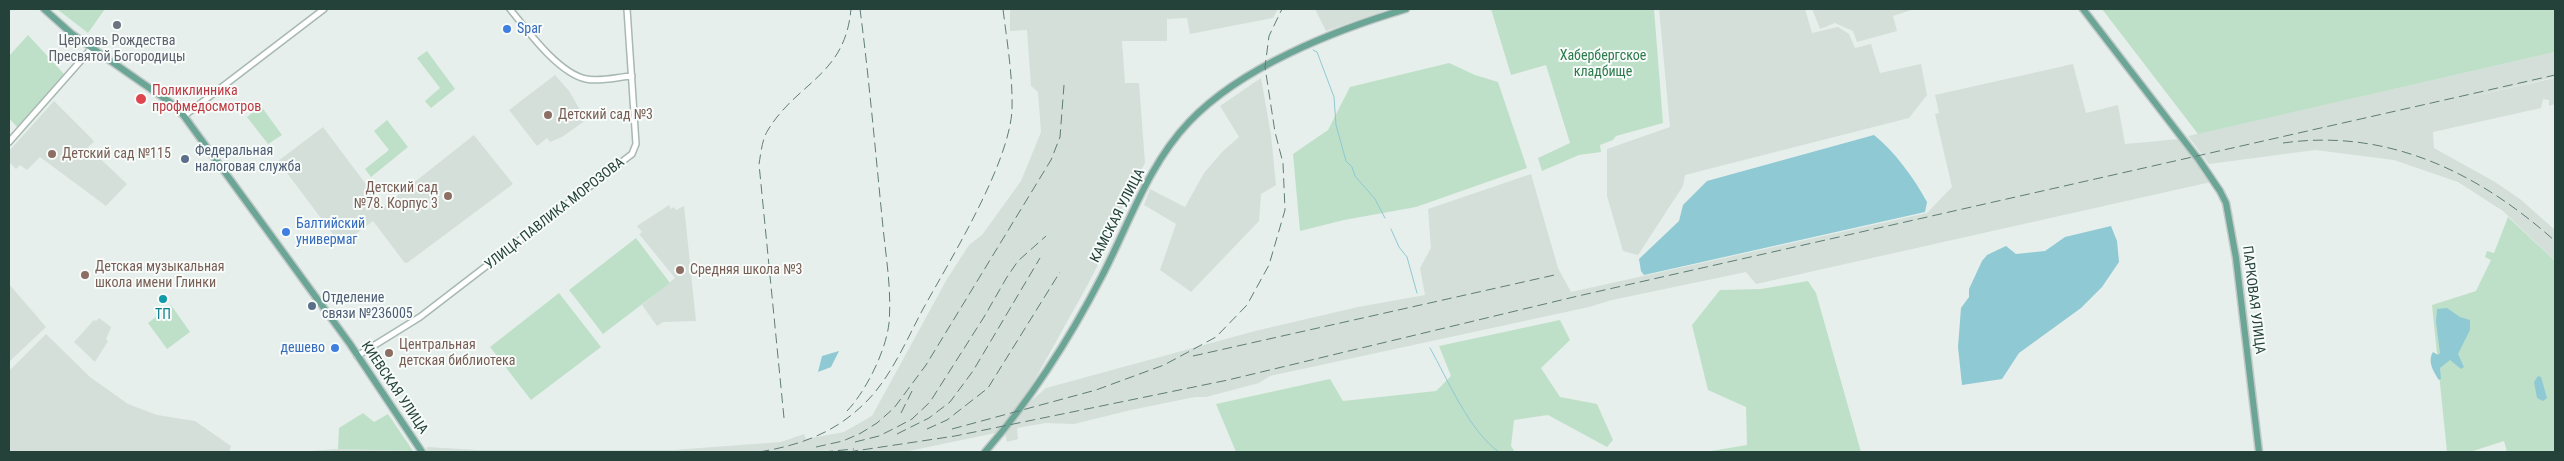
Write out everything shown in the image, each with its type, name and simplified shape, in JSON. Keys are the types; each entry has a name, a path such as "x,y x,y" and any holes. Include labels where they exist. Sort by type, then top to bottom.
{"main road":[{"name":"КИЕВСКАЯ УЛИЦА","path":"44,9 92,48 171,103 184,116 357,356 422,452"},
{"name":"КАМСКАЯ УЛИЦА","path":"985,452 1020,411 1058,355 1101,276 1146,183 1190,120 1230,89 1300,48 1352,26 1406,9"},
{"name":"ПАРКОВАЯ УЛИЦА","path":"2083,9 2220,191 2229,216 2260,452"}],"street":[{"path":"184,116 324,9"},
{"path":"510,9 545,52 580,76 593,79 632,76"},
{"name":"УЛИЦА ПАВЛИКА МОРОЗОВА","path":"357,356 420,317 632,154 636,144 627,9"},
{"path":"9,142 92,48"}],"shaded area":[{"path":"1010,9 1278,9 1273,18 1190,34 1187,18 1167,19 1167,41 1122,41 1125,83 1139,83 1145,163 1128,194 1102,257 1087,286 1019,408 1000,432 904,452 427,452 427,447 478,450 673,450 781,442 804,434 806,439 844,432 872,416 947,279 969,245 982,235 1021,181 1041,132 1038,92 1031,86 1027,30 1010,31"},
{"path":"1315,9 1389,9 1326,31"},
{"path":"1659,9 1805,9 1812,33 1838,27 1849,34 1855,48 1871,44 1880,73 1921,64 1927,95 1909,118 1685,175 1683,186 1638,255 1623,251 1607,196 1607,149 1670,127"},
{"path":"1812,9 1914,9 1893,16 1897,31 1857,42 1853,31 1835,23 1820,29"},
{"path":"2555,52 2555,77 2456,100 2555,78 2555,104 2549,106 2549,100 2543,99 2541,108 2433,132 2434,148 2495,182 2520,199 2555,230 2555,261 2503,211 2458,182 2394,160 2315,150 2209,164 2188,136"},
{"path":"2073,64 2086,113 2118,105 2125,144 2179,139 2211,182 1756,284 1746,272 1270,376 1259,383 1206,397 1195,397 1131,410 1074,424 1046,423 1017,428 1018,439 1007,442 1005,433 1031,401 1046,388 1255,331 1358,307 1425,295 1420,268 1431,248 1428,209 1531,174 1558,268 1571,292 1927,213 1952,187 1935,114 1939,113 1935,95"},
{"name":"Детский сад №3","path":"555,75 569,91 586,120 562,137 550,142 547,138 537,146 509,110"},
{"path":"1261,78 1271,135 1276,185 1261,194 1259,221 1191,292 1160,270 1176,224 1144,205 1150,189 1185,207 1204,173 1223,151 1239,137 1220,106"},
{"name":"Детский сад №115","path":"54,101 92,139 94,142 88,147 127,184 106,206 40,157 27,170 20,165 16,169 9,162 9,151"},
{"path":"323,127 383,207 474,135 513,184 407,263 404,262 373,221 341,245 278,161"},
{"name":"Средняя школа №3","path":"669,205 671,209 674,207 676,210 684,206 696,321 663,322 657,326 642,305 675,278 639,234 642,232 637,226"},
{"path":"9,284 46,327 9,362"},
{"path":"99,318 111,327 106,339 108,341 95,362 74,342 94,320 96,321"},
{"path":"46,334 90,377 128,404 157,415 195,421 231,446 229,452 9,452 9,371"},
{"path":"338,449 413,451 417,452 296,452"}],"green space":[{"path":"57,9 105,9 88,33"},
{"name":"Хабербергское кладбище","path":"1491,9 1654,9 1663,123 1616,136 1613,140 1600,145 1601,152 1579,155 1542,171 1538,158 1570,143 1546,65 1511,75"},
{"path":"2102,9 2555,9 2555,52 2198,134"},
{"path":"28,35 64,74 18,128 9,118 9,56"},
{"path":"427,51 455,89 431,108 425,101 440,88 417,58"},
{"path":"1449,63 1475,75 1498,82 1527,168 1416,207 1344,220 1300,231 1293,154 1328,130 1350,87"},
{"path":"261,106 282,135 268,144 247,117"},
{"path":"387,120 408,147 371,177 365,169 389,150 374,131"},
{"path":"2508,217 2555,261 2555,452 2507,452 2504,441 2470,452 2447,452 2432,305 2476,291 2491,260 2485,257 2487,251 2494,253"},
{"path":"636,238 670,283 603,334 569,290"},
{"path":"1808,281 1816,293 1861,452 1705,452 1747,445 1746,407 1708,390 1692,325 1720,290 1761,289"},
{"path":"559,293 601,347 531,400 490,347"},
{"path":"171,305 190,332 167,349 148,323"},
{"path":"1560,320 1570,340 1541,368 1560,397 1597,404 1613,440 1607,447 1548,415 1514,420 1511,446 1515,452 1236,452 1216,404 1330,379 1343,401 1436,391 1451,376 1439,346"},
{"path":"363,413 374,422 388,414 413,451 338,449 339,428"}],"water":[{"path":"1874,135 1897,157 1916,184 1927,202 1925,212 1644,275 1641,271 1639,259 1679,221 1683,205 1707,181"},
{"path":"2111,226 2117,241 2119,262 2102,287 2081,308 2019,353 2002,379 1962,385 1958,347 1961,308 1969,297 1969,289 1982,261 1987,255 2006,246 2016,254 2045,251 2065,237"},
{"path":"2447,308 2460,317 2470,320 2470,330 2458,354 2464,367 2461,369 2450,360 2440,368 2441,379 2439,380 2432,367 2431,356 2433,352 2438,355 2440,353 2436,322 2437,309"},
{"path":"839,351 831,367 818,372 822,356"},
{"path":"2538,376 2541,377 2547,398 2543,401 2537,398 2534,382"}],"waterway":[{"path":"1313,50 1317,52 1334,97 1336,125 1346,161 1352,167 1355,176 1375,199 1385,218"},
{"path":"1391,229 1399,247 1407,257 1417,293"},
{"path":"1430,348 1469,418 1488,443 1499,452"}],"railway":[{"path":"784,418 759,164 761,151 766,134 780,114 792,100 818,77 840,49 847,31 851,9"},
{"path":"847,411 861,393 874,370 884,346 890,310 888,270 860,9"},
{"path":"759,452 789,446 817,436 842,422 875,392 897,358 976,212 1001,157 1012,110 1012,85 1003,9"},
{"path":"952,429 1096,390 1164,365 1216,337 1247,305 1269,265 1285,210 1283,163 1275,132 1265,67 1269,36 1282,9"},
{"path":"848,452 955,436 1228,380 1578,296 2555,75"},
{"path":"816,447 843,441 877,423 894,408 926,365 1051,160 1060,137 1064,85"},
{"path":"2283,143 2322,140 2359,142 2395,149 2430,161 2463,176 2495,195 2555,241"},
{"path":"855,442 879,436 897,427 912,419 930,402 1018,261 1046,236"},
{"path":"897,434 929,418 950,402 973,371 1040,258"},
{"path":"927,429 947,420 988,388 1060,272"},
{"path":"1193,356 1559,274"},
{"path":"901,413 912,391"},
{"path":"823,452 854,449"}],"place":[{"name":"Церковь Рождества Пресвятой Богородицы","path":"117,25"},
{"name":"Spar","path":"507,29"},
{"name":"Поликлинника профмедосмотров","path":"141,99"},
{"name":"Детский сад №3","path":"548,115"},
{"name":"Детский сад №115","path":"52,154"},
{"name":"Федеральная налоговая служба","path":"185,159"},
{"name":"Детский сад №78. Корпус 3","path":"448,196"},
{"name":"Балтийский универмаг","path":"286,232"},
{"name":"Средняя школа №3","path":"680,270"},
{"name":"Детская музыкальная школа имени Глинки","path":"85,275"},
{"name":"ТП","path":"163,299"},
{"name":"Отделение связи №236005","path":"312,306"},
{"name":"дешево","path":"335,348"},
{"name":"Центральная детская библиотека","path":"389,353"}]}
